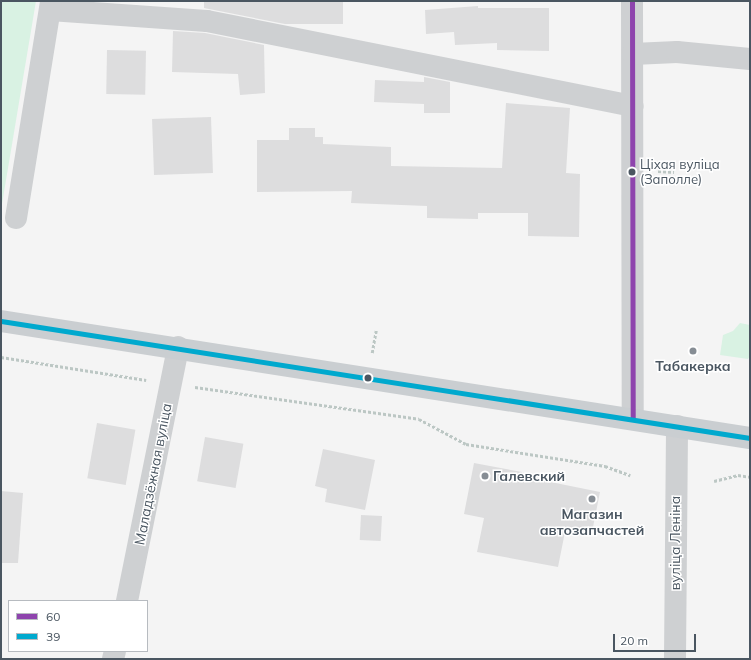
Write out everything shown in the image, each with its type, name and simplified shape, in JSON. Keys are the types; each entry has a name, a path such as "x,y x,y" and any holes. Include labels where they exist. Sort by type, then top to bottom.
{"main road":[{"path":"1,321 178,347 750,438"}],"street":[{"path":"632,1 632,419"},
{"path":"16,218 50,5 207,21 633,106"},
{"path":"632,54 677,52 750,59"},
{"name":"Маладзёжная вуліца","path":"127,600 178,347"},
{"name":"вуліца Леніна","path":"675,659 677,426"}],"path":[{"path":"1,357 171,384 419,419 466,444 605,466 630,475"},
{"path":"714,481 738,475 750,477"}],"green space":[{"path":"1,1 36,1 1,210"},
{"path":"740,323 750,325 750,356 748,359 720,355 723,335 733,331"}],"building":[{"path":"204,1 343,2 343,24 285,24 204,8"},
{"path":"478,6 478,8 549,8 549,51 497,50 497,43 455,45 454,32 426,34 425,10"},
{"path":"173,31 205,33 264,45 265,93 240,95 238,74 172,72"},
{"path":"107,50 146,51 145,95 106,94"},
{"path":"424,77 450,82 450,113 424,113 424,104 374,102 375,80 424,82"},
{"path":"506,103 570,108 566,173 580,174 579,237 528,236 528,213 478,213 478,219 427,218 427,206 351,203 352,191 257,192 257,140 289,140 289,128 315,128 315,137 323,137 323,144 391,147 391,166 502,168"},
{"path":"211,117 213,173 154,175 152,119"},
{"path":"97,423 135,430 126,485 87,478"},
{"path":"205,437 243,444 236,488 197,481"},
{"path":"323,449 375,460 365,510 325,502 327,489 315,486"},
{"path":"474,463 522,472 521,476 600,492 592,532 566,527 558,567 477,552 484,518 464,514"},
{"path":"1,491 23,493 18,563 1,563"},
{"path":"361,515 382,516 381,541 360,540"}],"transit line":[{"name":"60","path":"632,1 633,419"},
{"name":"39","path":"1,321 750,438"}],"place":[{"name":"Ціхая вуліца (Заполле)","path":"632,172"},
{"name":"Табакерка","path":"693,351"},
{"name":"Галевский","path":"485,476"},
{"name":"Магазин автозапчастей","path":"592,499"}]}
